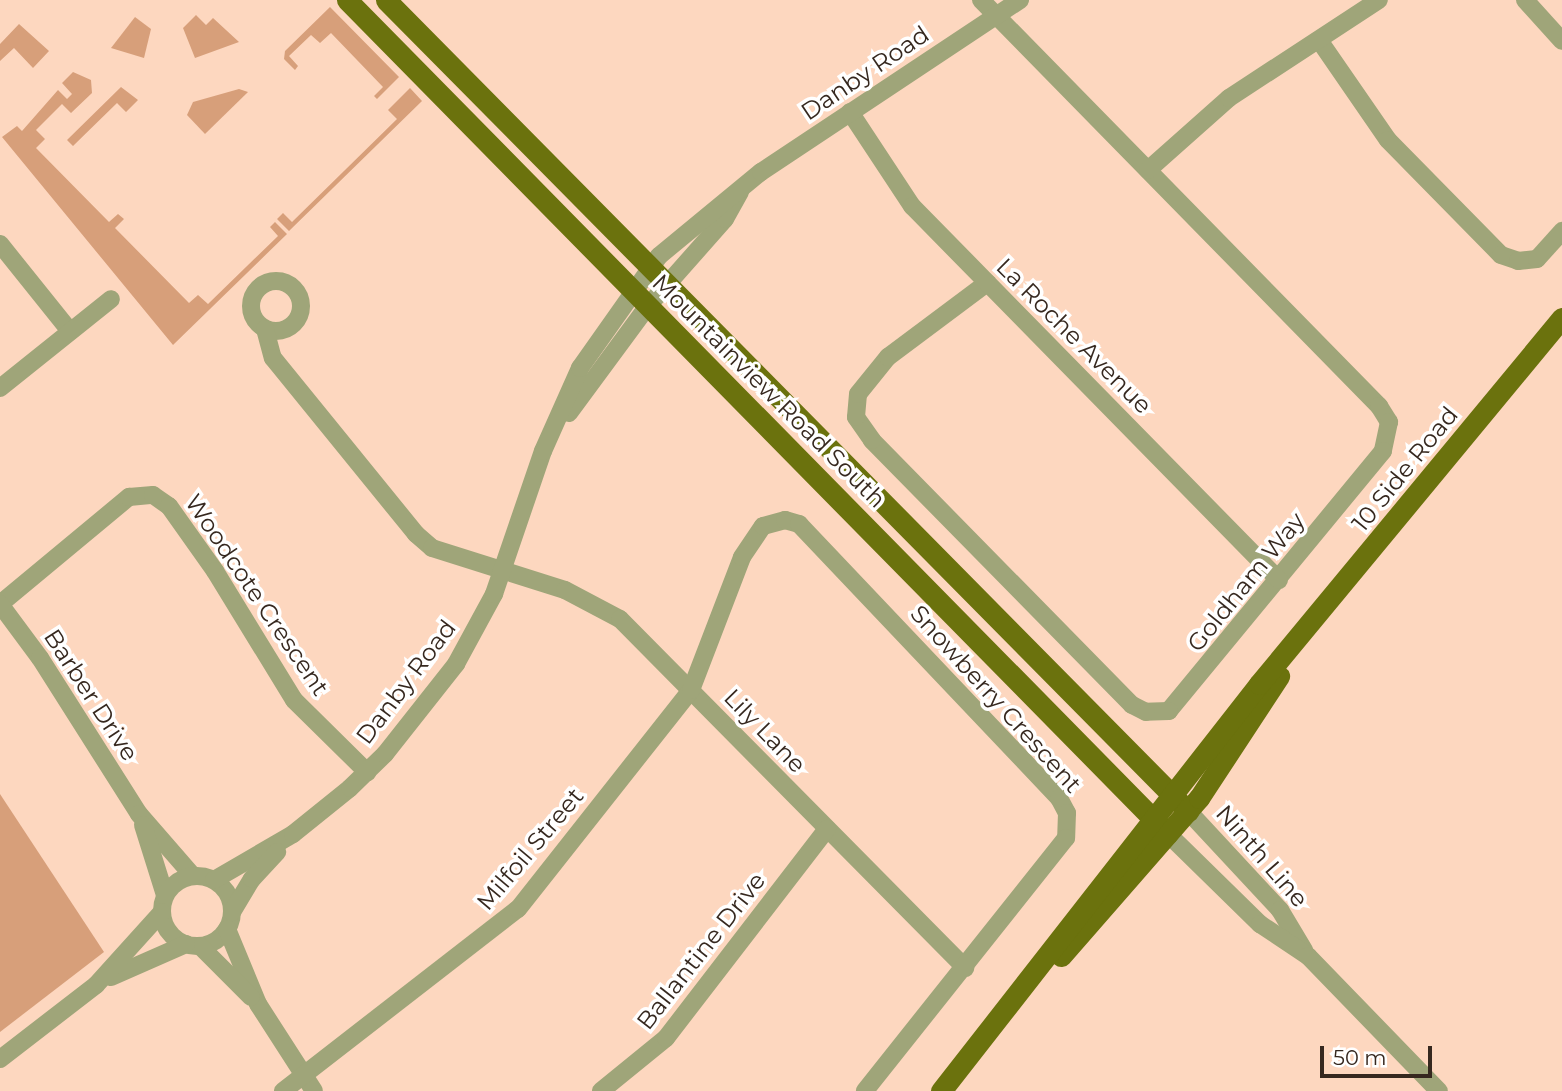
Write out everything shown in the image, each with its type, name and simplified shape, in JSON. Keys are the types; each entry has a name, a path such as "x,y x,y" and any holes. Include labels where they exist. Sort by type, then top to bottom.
{"main road":[{"name":"Mountainview Road South","path":"347,0 1160,826"},
{"name":"Mountainview Road South","path":"386,0 1172,795"},
{"name":"10 Side Road","path":"940,1091 1025,988 1060,957 1160,826 1172,795 1562,318"},
{"name":"10 Side Road","path":"1160,826 1188,811 1272,691 1289,654"},
{"name":"Ninth Line","path":"1172,795 1188,811"}],"street":[{"name":"Goldham Way","path":"981,0 1379,406 1389,422 1383,451 1176,707 1154,713 1132,705 872,440 856,417 858,394 888,356 987,283"},
{"name":"Danby Road","path":"229,920 252,879 293,834 367,772 456,664 482,621 503,571 543,451 580,368 621,314 632,289 651,266 715,206 740,192 761,172 1020,0"},
{"path":"1148,170 1229,98 1379,0"},
{"path":"1525,0 1562,41"},
{"path":"1319,40 1388,139 1501,255 1518,261 1537,258 1562,231"},
{"name":"La Roche Avenue","path":"850,112 912,206 1279,580"},
{"name":"Danby Road","path":"543,451 648,306 725,219 740,192"},
{"path":"0,244 70,331"},
{"path":"0,388 111,299"},
{"name":"Lily Lane","path":"265,329 274,358 416,534 432,548 565,590 608,611 691,690 965,968"},
{"name":"Woodcote Crescent","path":"0,604 130,496 153,495 169,506 208,560 294,700 367,772"},
{"name":"Snowberry Crescent","path":"691,690 730,582 755,537 775,520 799,524 1059,798 1067,813 1066,838 865,1091"},
{"name":"Barber Drive","path":"0,604 40,658 139,814 193,876"},
{"name":"Milfoil Street","path":"284,1091 518,909 691,690"},
{"name":"Ninth Line","path":"1188,811 1280,910 1308,956"},
{"name":"Barber Drive","path":"139,814 163,904"},
{"name":"Ninth Line","path":"1160,826 1260,924 1308,956 1439,1091"},
{"name":"Ballantine Drive","path":"601,1091 666,1038 827,829"},
{"name":"Danby Road","path":"214,880 293,834"},
{"path":"96,985 180,880 193,876 214,880 229,897 229,920 258,1004 314,1091"},
{"path":"163,904 167,929 193,945 258,1004"},
{"path":"0,1059 96,985 149,957 212,942 229,920"}],"shaded area":[{"path":"330,7 399,77 377,99 374,96 383,87 331,33 320,43 311,35 289,56 298,66 295,70 284,59 285,51"},
{"path":"196,15 206,25 213,18 239,42 195,58 183,28"},
{"path":"135,17 151,29 144,58 111,48"},
{"path":"19,24 49,51 33,68 14,48 0,61 0,44"},
{"path":"73,72 91,80 92,93 71,113 62,104 36,130 45,139 36,148 109,222 118,214 124,219 115,228 189,303 198,295 208,304 278,236 270,227 275,222 287,234 173,345 2,137 17,126 22,131 58,90 67,99 72,94 62,83"},
{"path":"121,87 138,100 126,112 117,103 73,146 67,140"},
{"path":"410,88 422,101 289,231 277,219 283,213 292,222 397,119 388,110"},
{"path":"239,89 248,92 205,134 187,115 193,102"},
{"path":"0,794 104,952 0,1032"}]}
